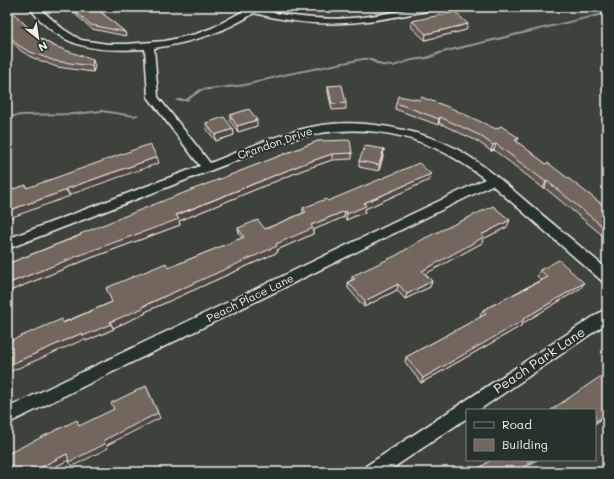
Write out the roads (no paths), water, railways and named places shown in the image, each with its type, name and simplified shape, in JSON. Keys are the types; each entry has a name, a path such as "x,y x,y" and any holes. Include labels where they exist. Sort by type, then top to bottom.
{"street":[{"path":"33,7 66,37 92,46 112,48 177,41 212,31 254,9 272,16 309,22 343,23 377,19 432,7"},
{"path":"149,45 153,97 207,168"},
{"name":"Crandon Drive","path":"7,244 283,139 313,130 339,126 363,128 424,140 445,148 470,162 607,277"},
{"name":"Peach Place Lane","path":"7,416 493,180"},
{"name":"Peach Park Lane","path":"466,409 607,315"},
{"name":"Peach Park Lane","path":"372,472 466,409"}],"waterway":[{"path":"177,100 187,100 200,90 245,85 284,75 363,59 369,59 381,65 393,66 412,60 427,58 442,52 607,13"},
{"path":"7,117 21,115 75,114 102,111 134,116 137,115"}]}
